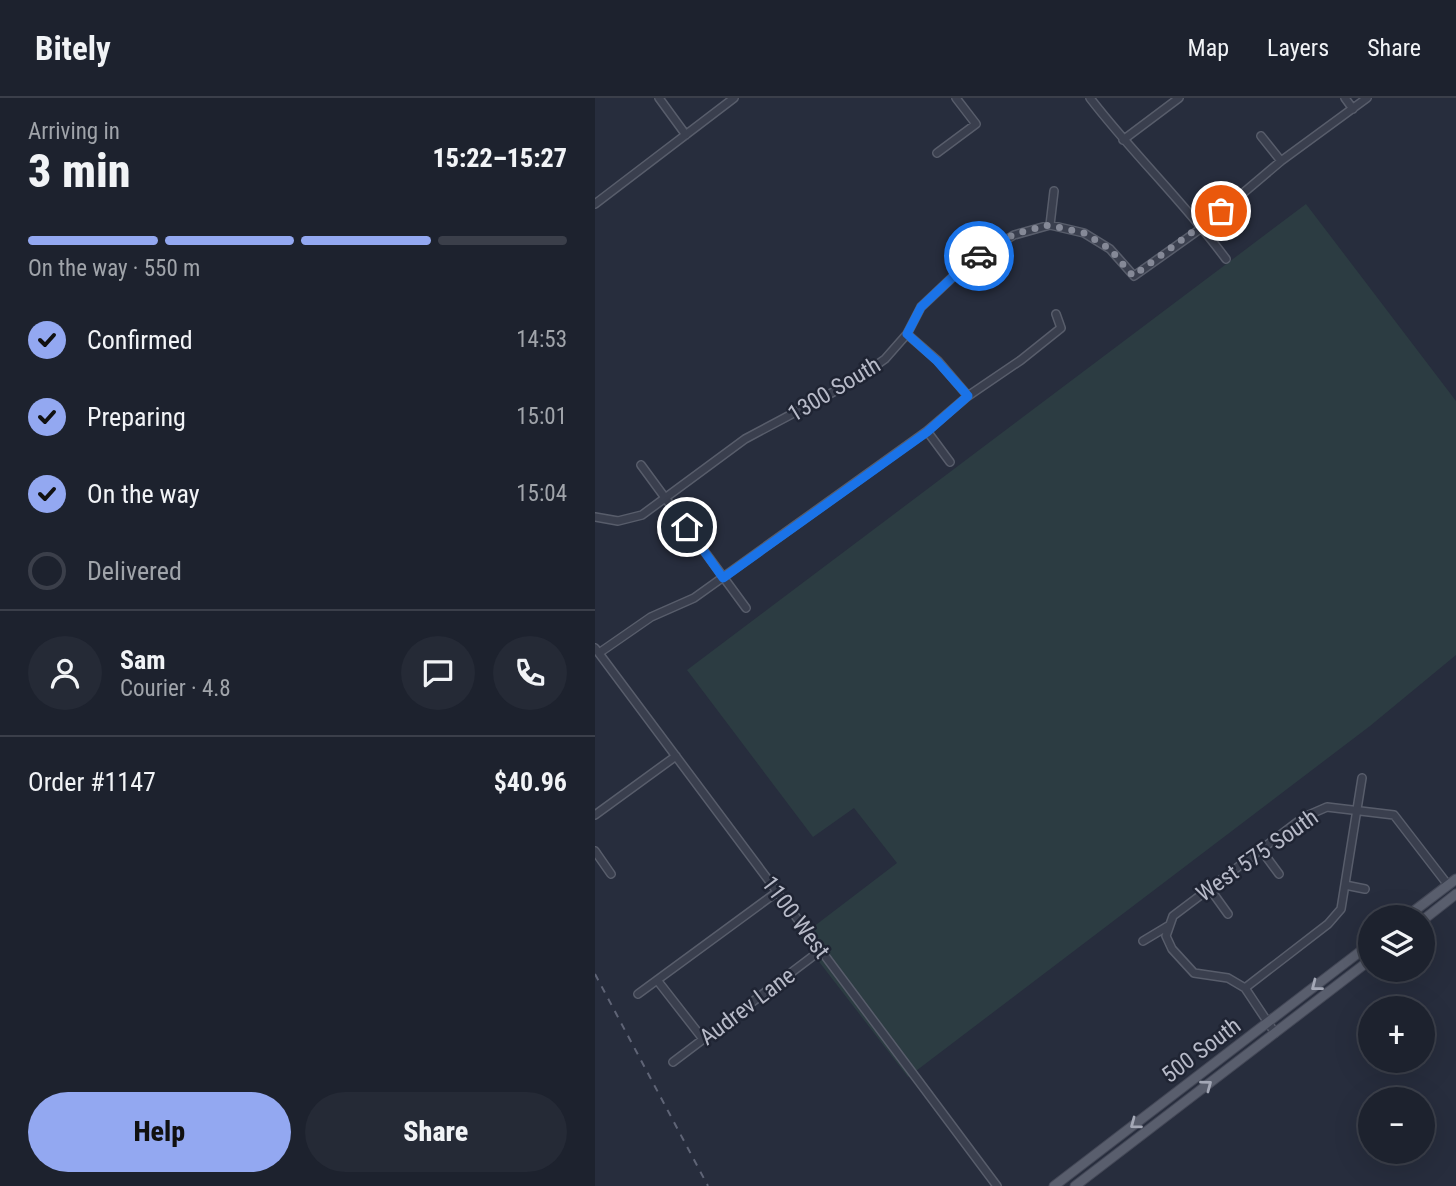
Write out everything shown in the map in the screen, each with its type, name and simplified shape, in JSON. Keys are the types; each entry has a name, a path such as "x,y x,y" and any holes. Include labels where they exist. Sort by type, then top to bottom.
{"main road":[{"path":"1422,905 1452,882"},
{"path":"1435,911 1456,894"},
{"name":"500 South","path":"1054,1186 1358,953"},
{"name":"500 South","path":"1075,1186 1358,969"}],"street":[{"path":"659,98 686,135"},
{"path":"595,204 734,98"},
{"path":"937,153 976,124 956,98"},
{"path":"1090,98 1123,140 1203,227 1226,259"},
{"path":"1123,140 1179,98"},
{"path":"1345,98 1353,109"},
{"path":"1054,191 1049,225 1084,233 1110,249 1133,276 1203,227 1280,162 1367,98"},
{"path":"1261,136 1280,162"},
{"name":"1300 South","path":"595,517 618,521 642,515 745,439 854,381 885,359 907,334 921,307 977,257 1014,234 1049,225"},
{"path":"597,650 650,617 694,598 927,432 968,396 1021,360 1061,328 1056,314"},
{"path":"907,334 937,361 968,396"},
{"path":"927,432 950,463"},
{"path":"641,465 747,608"},
{"name":"1100 West","path":"597,650 997,1186"},
{"path":"595,815 676,756"},
{"path":"1245,988 1341,909 1362,778"},
{"name":"West 575 South","path":"1143,941 1168,926 1173,916 1316,810 1327,807 1394,815 1452,882"},
{"path":"595,850 611,874"},
{"path":"1262,851 1279,874"},
{"path":"1345,886 1364,889"},
{"path":"1210,889 1228,914"},
{"path":"638,994 777,892"},
{"path":"1168,926 1166,936 1172,949 1194,973 1228,978 1245,988 1275,1034"},
{"name":"Audrev Lane","path":"673,1062 821,950"},
{"path":"657,980 703,1039"}],"shaded area":[{"path":"1306,204 1456,401 1456,655 1370,726 908,1077 800,937 897,863 854,808 813,837 687,670"}],"railway":[{"path":"595,974 708,1186"}],"way so far":[{"path":"979,256 1014,234 1049,225 1084,233 1110,249 1133,276 1203,227 1221,211"}],"route":[{"path":"687,527 723,578 927,432 968,396 937,361 907,334 921,307 979,256"}]}
